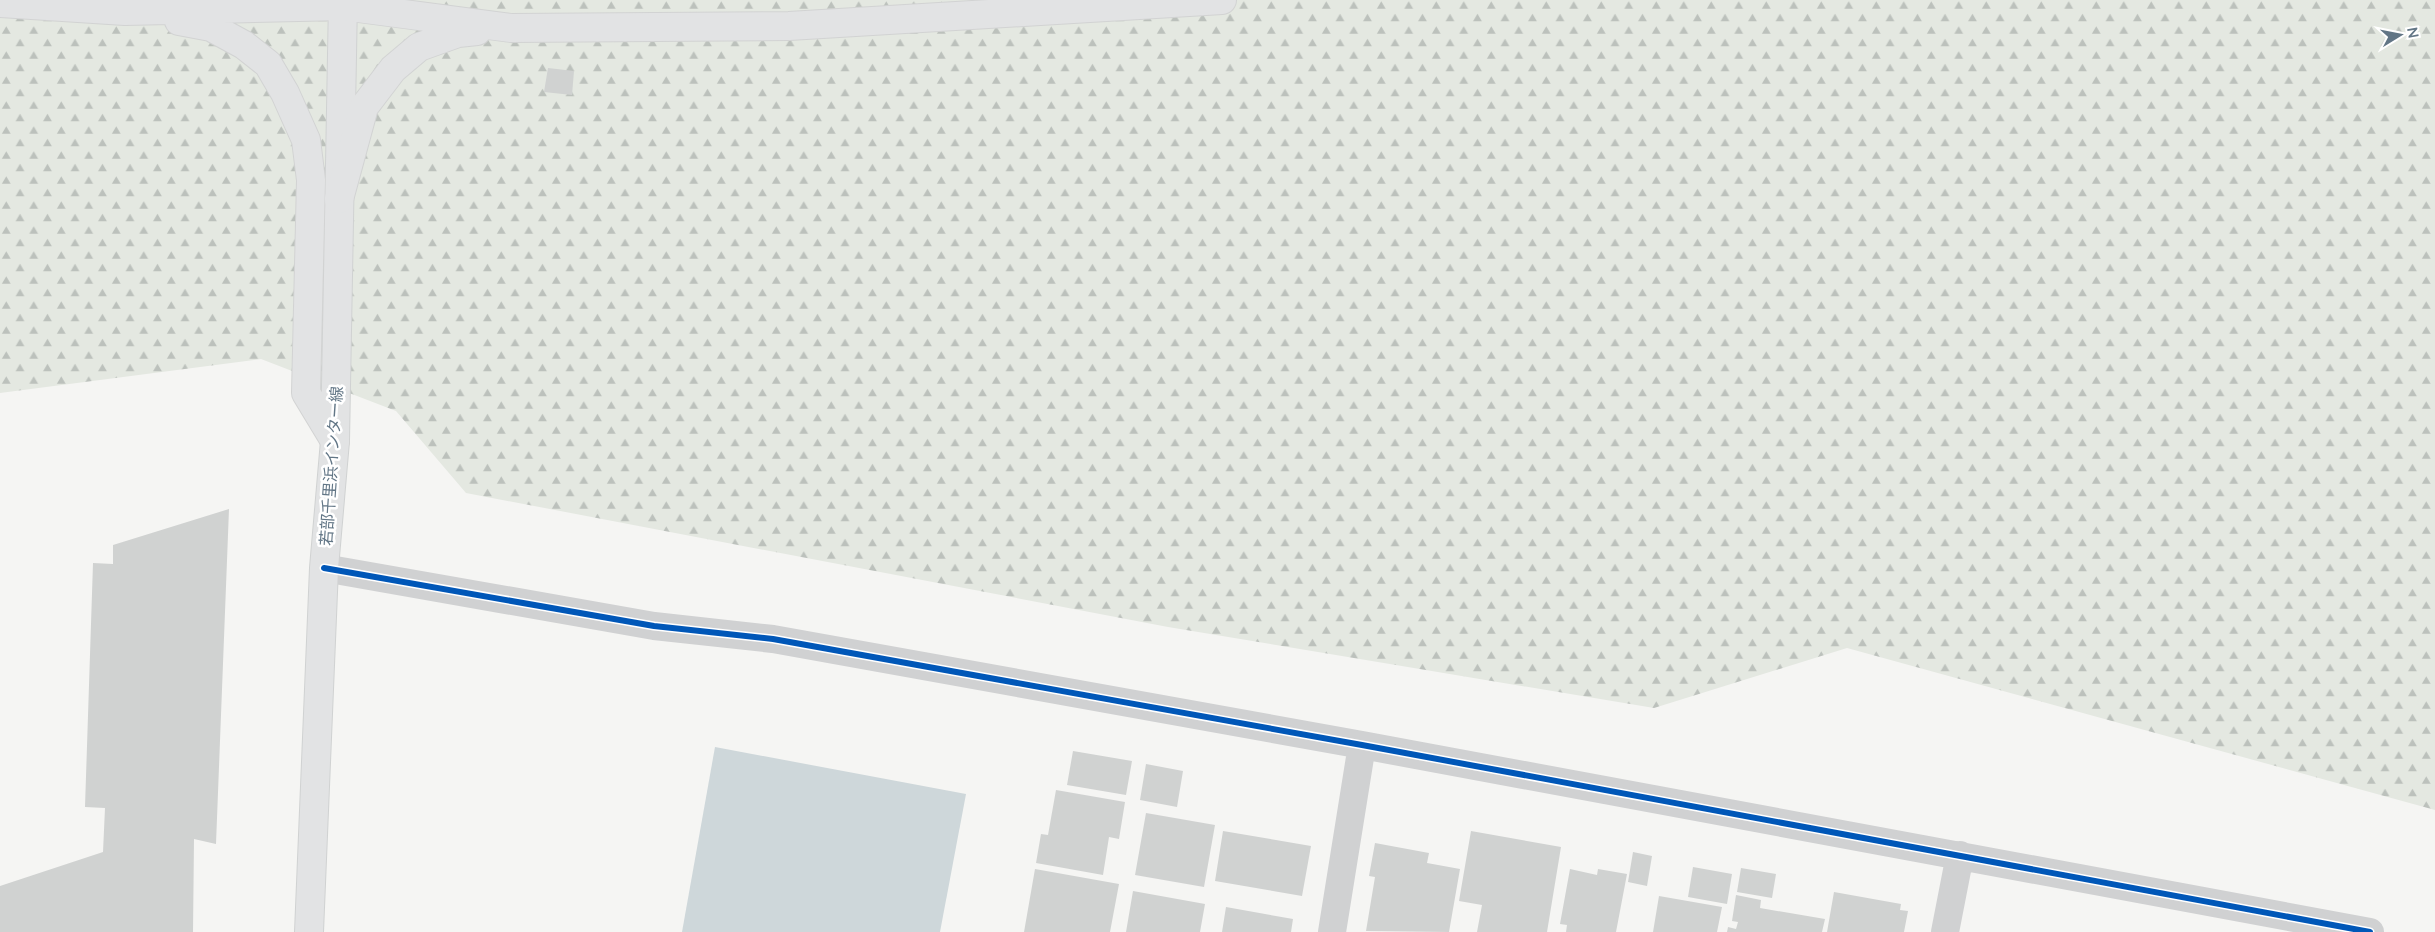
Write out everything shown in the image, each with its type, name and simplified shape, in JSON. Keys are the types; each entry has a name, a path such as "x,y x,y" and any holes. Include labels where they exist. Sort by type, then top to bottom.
{"main road":[{"path":"339,198 364,107 393,69 419,47 458,33 511,28 789,26 1222,0"},
{"path":"0,3 125,11 343,3 511,28"},
{"name":"若部千里浜インター線","path":"309,932 324,568 336,441 343,3"},
{"path":"125,11 211,27 244,45 268,64 285,93 306,140 311,180 306,393 336,441"}],"street":[{"path":"324,568 654,626 773,639 1362,745 2370,932"},
{"path":"1332,932 1362,745"},
{"path":"1945,932 1960,855"}],"green space":[{"path":"0,0 2435,0 2435,810 1847,648 1654,708 1168,627 466,493 396,411 261,359 0,393"}],"shaded area":[{"path":"715,747 966,794 940,932 682,932"}],"building":[{"path":"548,68 574,71 572,95 544,92"},
{"path":"229,509 216,844 194,839 193,932 0,932 0,886 103,852 105,808 85,807 93,563 113,564 113,545"},
{"path":"1073,751 1132,761 1126,795 1067,785"},
{"path":"1146,764 1183,771 1177,807 1140,800"},
{"path":"1056,790 1125,802 1119,839 1109,837 1103,875 1036,863 1041,834 1048,835"},
{"path":"1146,813 1215,825 1204,887 1135,875"},
{"path":"1223,831 1311,846 1302,896 1215,881"},
{"path":"1471,831 1561,847 1547,932 1477,932 1482,905 1459,901"},
{"path":"1375,843 1429,853 1427,863 1460,869 1449,932 1366,931 1375,877 1369,876"},
{"path":"1633,852 1652,856 1647,886 1628,882"},
{"path":"1693,867 1732,874 1727,904 1688,897"},
{"path":"1741,868 1776,874 1772,898 1737,892"},
{"path":"1035,869 1119,884 1110,932 1024,932"},
{"path":"1570,869 1597,875 1598,869 1627,874 1616,932 1566,932 1567,925 1560,924"},
{"path":"1133,891 1205,904 1200,932 1126,932"},
{"path":"1834,892 1901,904 1900,910 1908,911 1904,932 1827,932"},
{"path":"1736,895 1761,900 1760,908 1825,919 1822,932 1727,932 1728,927 1736,929 1738,922 1732,921"},
{"path":"1659,896 1722,907 1717,932 1653,932"},
{"path":"1226,907 1293,919 1291,932 1222,932"}],"cycle path":[{"path":"324,568 654,626 773,639 1362,745 2370,932"}]}
